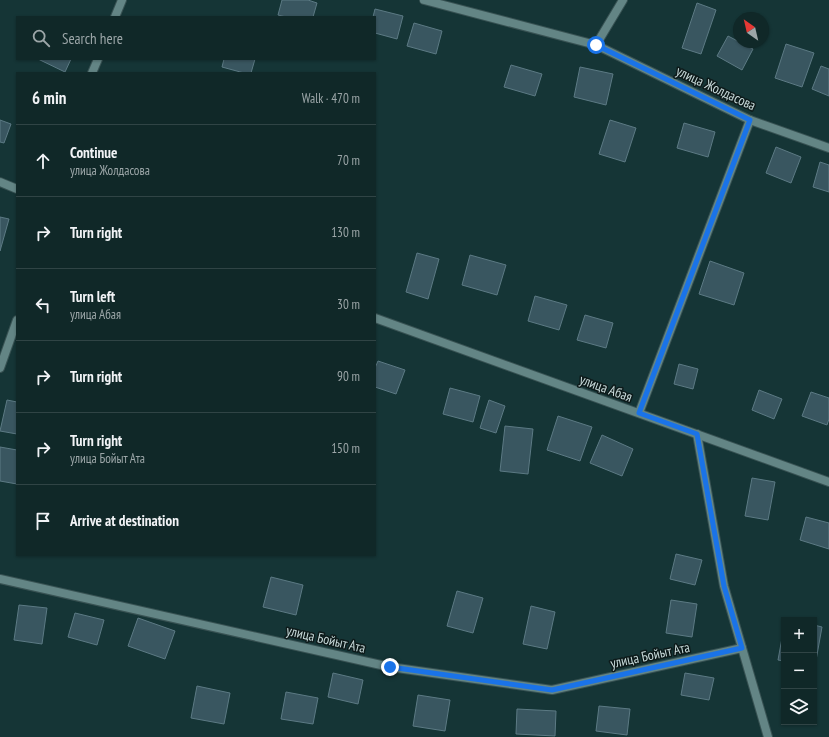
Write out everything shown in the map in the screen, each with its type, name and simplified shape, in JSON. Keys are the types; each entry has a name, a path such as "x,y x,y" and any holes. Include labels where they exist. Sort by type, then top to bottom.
{"street":[{"path":"115,16 122,0"},
{"name":"улица Жолдасова","path":"424,0 596,45 750,120 829,148"},
{"path":"596,45 623,0"},
{"path":"92,72 98,60"},
{"path":"639,413 750,120"},
{"path":"0,182 16,189"},
{"name":"улица Абая","path":"376,318 829,482"},
{"path":"0,368 16,323"},
{"path":"697,434 724,586 768,737"},
{"name":"улица Бойыт Ата","path":"0,579 390,667 552,690 742,648"}],"building":[{"path":"282,0 308,0 317,3 313,16 278,15"},
{"path":"697,3 716,10 701,54 682,48"},
{"path":"375,9 403,16 397,39 376,33 376,16 373,16"},
{"path":"414,23 442,31 436,54 407,46"},
{"path":"728,36 733,39 733,48 753,49 742,70 717,56"},
{"path":"786,44 814,53 802,87 775,78"},
{"path":"40,60 71,60 65,72"},
{"path":"224,60 255,60 251,72 240,72 222,67"},
{"path":"511,65 542,74 535,96 504,87"},
{"path":"821,66 829,69 829,96 812,89"},
{"path":"580,67 613,74 606,105 574,97"},
{"path":"0,120 11,124 4,143 0,142"},
{"path":"610,120 636,128 625,162 599,154"},
{"path":"684,123 715,132 708,157 677,148"},
{"path":"776,147 801,157 791,183 766,173"},
{"path":"820,162 829,165 829,192 813,187"},
{"path":"0,217 9,219 0,251"},
{"path":"417,253 439,259 428,299 406,292"},
{"path":"470,255 506,265 497,295 462,285"},
{"path":"710,261 744,273 734,305 699,294"},
{"path":"535,296 567,305 559,330 528,321"},
{"path":"585,315 613,323 606,348 577,340"},
{"path":"378,361 405,370 396,394 376,387 376,366"},
{"path":"679,364 698,369 693,389 674,384"},
{"path":"450,388 480,396 473,422 443,414"},
{"path":"759,390 782,399 774,419 752,410"},
{"path":"811,392 829,398 829,419 827,425 802,416"},
{"path":"7,400 16,402 16,434 0,431"},
{"path":"489,400 505,406 496,433 480,428"},
{"path":"558,416 592,427 580,461 547,450"},
{"path":"505,426 533,429 528,474 500,471"},
{"path":"602,435 633,449 622,476 590,463"},
{"path":"0,447 16,450 16,484 0,481"},
{"path":"752,478 775,482 768,520 745,516"},
{"path":"806,517 829,523 829,549 800,540"},
{"path":"676,554 702,560 695,585 670,579"},
{"path":"271,577 303,585 296,615 263,607"},
{"path":"457,591 483,598 473,633 447,626"},
{"path":"671,600 697,604 692,637 666,633"},
{"path":"19,605 47,608 42,644 14,640"},
{"path":"531,606 555,612 547,649 523,644"},
{"path":"75,613 104,620 97,645 68,637"},
{"path":"138,618 175,631 165,659 128,646"},
{"path":"817,626 822,627 817,655"},
{"path":"781,644 781,660 778,660"},
{"path":"333,673 363,680 358,704 328,697"},
{"path":"685,673 714,678 709,700 681,695"},
{"path":"197,686 230,693 224,724 191,718"},
{"path":"286,692 318,698 313,724 281,719"},
{"path":"418,695 450,700 445,731 413,726"},
{"path":"599,706 630,709 627,735 596,731"},
{"path":"517,709 556,711 555,736 516,734"}],"route":[{"path":"390,667 552,690 742,648 724,586 697,434 639,413 750,120 596,45"}]}
